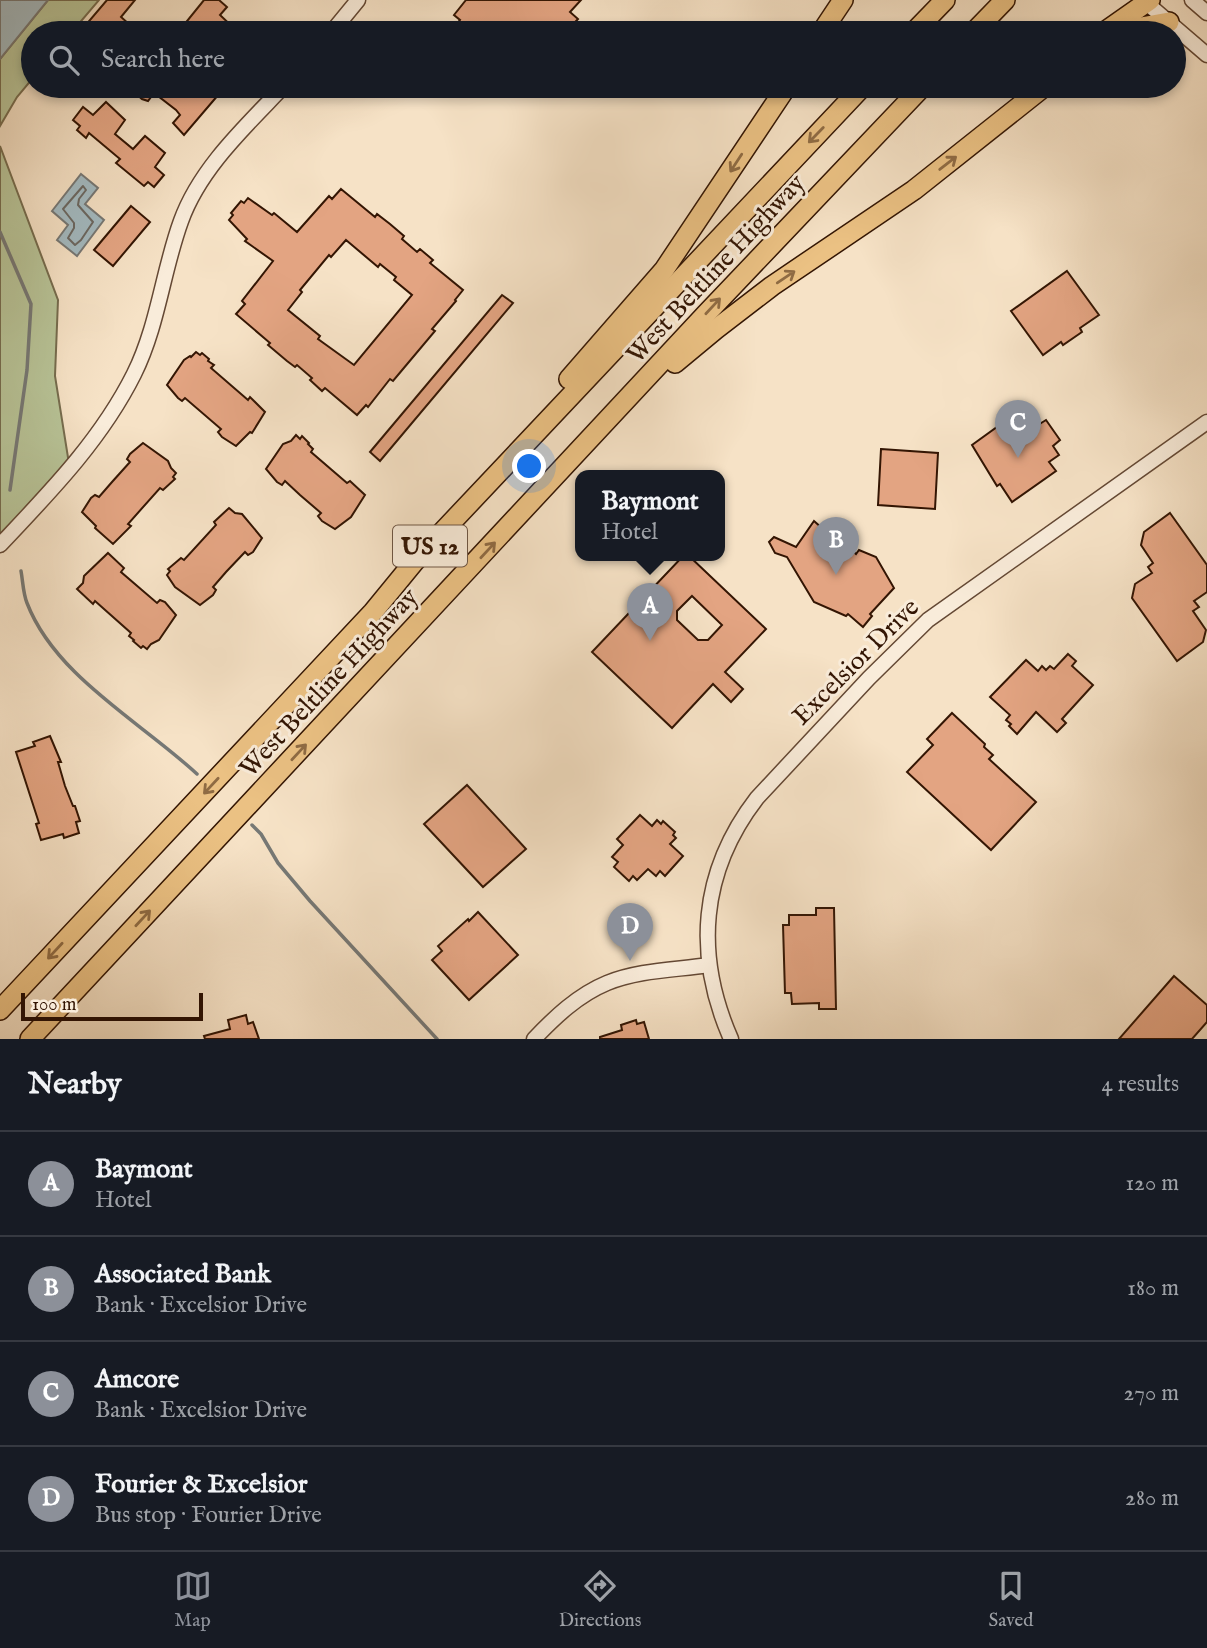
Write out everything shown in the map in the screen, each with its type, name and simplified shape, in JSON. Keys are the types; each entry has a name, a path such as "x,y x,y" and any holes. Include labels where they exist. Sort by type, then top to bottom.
{"highway":[{"path":"829,21 843,0"},
{"path":"925,21 945,0"},
{"path":"985,21 1005,0"},
{"path":"1119,21 1146,1"},
{"path":"414,562 450,515 664,270 779,98"},
{"name":"West Beltline Highway","path":"0,1010 364,622 414,562 852,98"},
{"name":"West Beltline Highway","path":"30,1039 706,314 912,98"},
{"path":"534,500 671,367 716,329 772,286 914,190 1030,98"}],"street":[{"path":"341,21 358,0"},
{"path":"1192,0 1207,13"},
{"path":"1146,1 1167,21"},
{"path":"1186,37 1207,55"},
{"path":"0,545 70,470 109,418 136,372 179,226 199,184 234,140 273,98"},
{"name":"Excelsior Drive","path":"731,1039 715,998 709,965 708,912 718,867 742,817 878,668 934,615 1207,422"},
{"path":"534,1039 558,1014 607,983 657,971 709,965"}],"green space":[{"path":"48,0 99,0 81,21 31,21"},
{"path":"21,33 21,92 0,126 0,59"},
{"path":"0,146 58,300 55,376 70,470 7,538 0,532"}],"water":[{"path":"0,0 48,0 31,21 21,21 21,33 0,59"},
{"path":"81,174 98,188 85,204 104,220 77,256 57,240 68,225 52,211"}],"building":[{"path":"107,0 135,0 121,17 126,21 89,21"},
{"path":"204,0 219,0 227,7 220,15 226,21 187,21"},
{"path":"466,0 581,0 570,12 578,19 576,21 459,21 454,15"},
{"path":"160,98 216,98 184,135 173,123 180,115"},
{"path":"106,102 125,120 115,134 133,149 145,136 165,153 155,167 164,175 154,187 148,182 144,186 116,163 120,159 89,133 86,138 77,130 80,126 73,120 83,107 93,115"},
{"path":"341,189 375,217 377,214 404,236 402,239 417,252 420,249 433,260 430,263 463,290 432,329 435,331 393,381 390,379 368,407 366,405 357,415 325,388 322,391 310,380 312,378 268,345 270,343 236,314 245,304 242,301 273,261 245,241 247,239 229,220 241,201 244,203 248,198 272,215 274,213 297,232 329,196 332,199","holes":["346,240 378,267 380,264 396,277 394,280 412,295 354,365 318,339 320,336 288,310 302,292 300,290 329,255 331,257"]},
{"path":"131,206 150,222 113,266 94,250"},
{"path":"1067,271 1099,315 1080,328 1082,332 1043,355 1011,311"},
{"path":"502,295 513,303 380,461 370,452"},
{"path":"196,352 209,359 214,365 211,368 248,400 250,397 265,412 252,433 236,446 222,437 218,432 221,429 185,398 182,401 178,398 167,385 184,360"},
{"path":"1015,414 1021,423 1031,416 1038,425 1046,420 1060,440 1053,446 1059,455 1049,462 1056,471 1012,502 1000,484 997,486 972,445"},
{"path":"296,435 300,439 302,436 313,449 311,452 365,495 351,517 335,529 322,521 318,516 321,513 285,481 282,485 277,482 266,469 283,444"},
{"path":"143,443 168,461 176,473 173,477 175,479 163,490 160,488 128,524 131,526 113,544 82,512 91,498 95,495 99,497 130,462 127,459 130,454"},
{"path":"881,449 938,453 935,509 878,505"},
{"path":"229,508 242,514 262,538 253,552 248,555 245,552 226,572 213,587 216,590 213,595 200,605 175,587 167,575 170,571 168,569 181,558 184,560 216,525 214,522"},
{"path":"1170,513 1207,565 1207,592 1194,601 1199,607 1193,611 1206,630 1203,642 1177,661 1132,598 1135,584 1152,573 1148,567 1153,563 1141,545 1144,532"},
{"path":"814,521 841,545 844,543 856,554 859,550 876,557 894,588 870,614 872,616 863,627 848,614 846,616 814,602 787,557 775,553 769,542 774,537 796,547"},
{"path":"108,553 124,568 121,572 157,603 160,600 165,602 176,615 159,640 147,649 143,646 141,648 129,636 131,633 77,589 83,583 84,576"},
{"path":"678,561 694,561 766,629 725,672 743,689 731,702 713,684 672,728 592,652","holes":["692,596 722,625 708,640 698,640 677,620 677,611"]},
{"path":"1068,654 1076,661 1072,666 1093,685 1062,719 1066,723 1057,732 1036,712 1017,734 1006,720 1010,715 990,697 1026,660 1038,671 1042,666 1046,670 1050,666 1054,669"},
{"path":"952,713 985,744 984,747 993,755 989,759 1036,802 991,850 907,772 933,745 927,739"},
{"path":"50,736 61,762 58,762 65,786 80,821 76,822 79,833 64,838 63,834 41,840 36,824 39,823 16,752 35,746 33,742"},
{"path":"467,785 526,849 483,887 424,824"},
{"path":"640,815 652,826 657,820 661,824 663,821 675,832 673,835 676,838 670,844 683,856 665,876 660,871 656,876 648,869 637,880 633,876 629,881 614,867 618,862 612,857 623,845 617,839"},
{"path":"816,908 834,908 836,1009 819,1009 819,1003 792,1004 791,993 785,993 783,925 789,925 789,915 816,915"},
{"path":"478,912 518,955 469,1000 432,960 442,951 438,946"},
{"path":"1174,976 1207,1005 1207,1022 1192,1039 1119,1039"},
{"path":"246,1015 248,1024 253,1022 259,1039 205,1039 204,1036 230,1029 228,1020"},
{"path":"636,1020 637,1024 644,1022 649,1039 600,1039 622,1030 621,1025"}],"waterway":[{"path":"0,232 31,304 27,370 10,490"},
{"path":"21,571 27,603 40,629 57,653 102,696 197,774"},
{"path":"252,825 261,834 278,863 310,901 437,1039"}],"place":[{"name":"Amcore","path":"1018,458"},
{"name":"Associated Bank","path":"836,575"},
{"name":"Baymont","path":"650,641"},
{"name":"Fourier & Excelsior","path":"630,961"}]}
